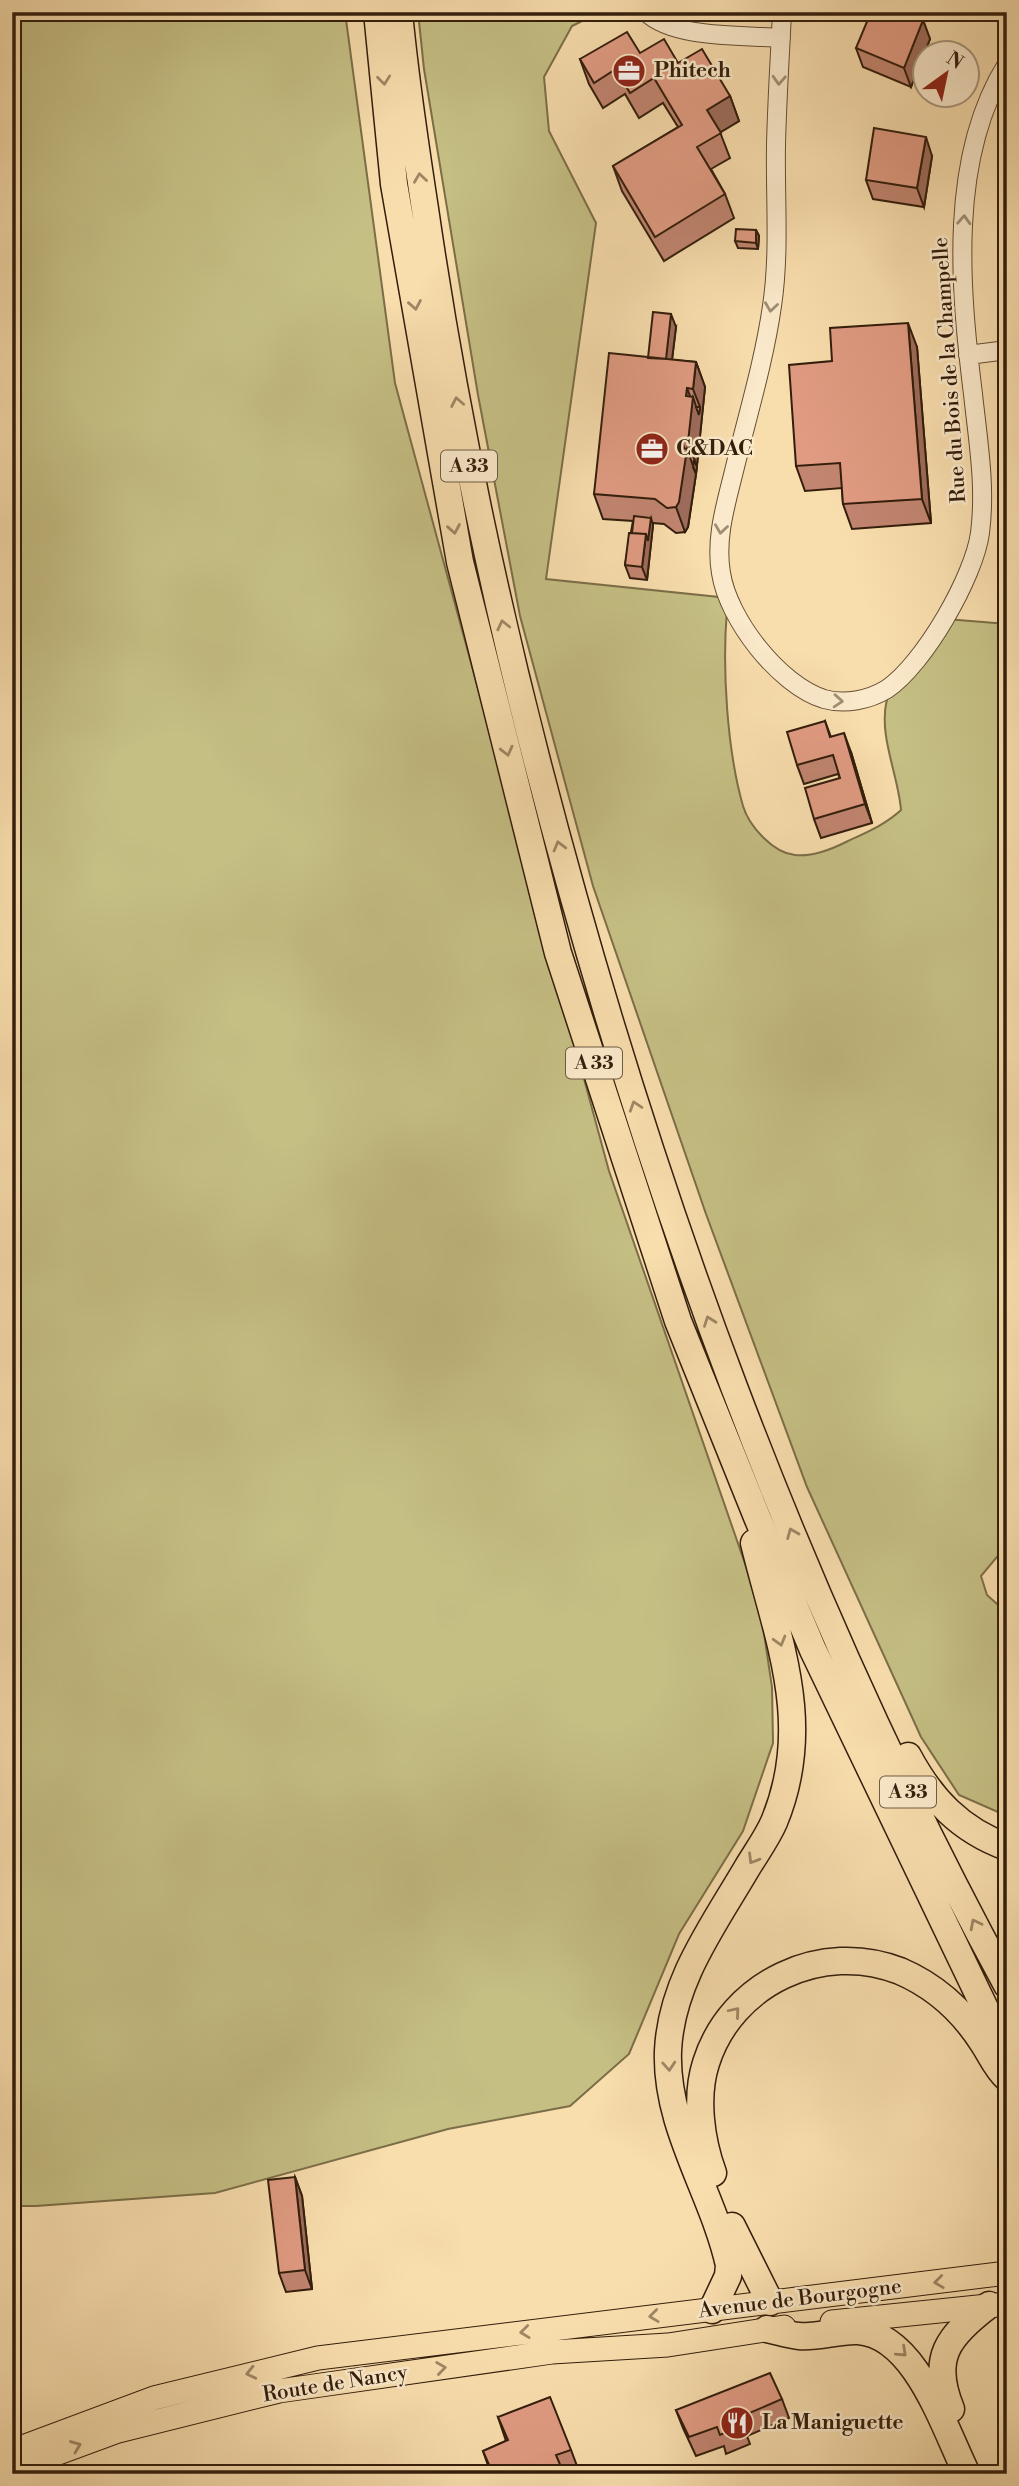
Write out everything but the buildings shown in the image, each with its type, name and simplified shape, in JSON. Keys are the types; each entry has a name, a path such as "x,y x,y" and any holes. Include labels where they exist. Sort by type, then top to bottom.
{"highway":[{"name":"A 33","path":"377,12 394,184 463,575 558,953 678,1321 735,1463 813,1650 1007,2054"},
{"name":"A 33","path":"399,12 430,249 487,554 518,691 576,912 612,1036 706,1315 839,1650 1007,1985"},
{"path":"712,2309 728,2276 729,2265 680,2128 669,2069 671,2024 674,2003 688,1971 774,1821 786,1785 792,1746 792,1696 788,1667 735,1463"},
{"path":"817,1596 928,1791 942,1808 958,1821 1007,1847"},
{"path":"770,2302 743,2252 726,2210 707,2152 701,2111 702,2075 709,2053 730,2018 751,1995 792,1970 824,1963 857,1961 897,1970 929,1986 957,2009 1007,2078"},
{"path":"982,2474 954,2416 940,2377 942,2360 965,2323 998,2305"},
{"path":"767,2329 800,2336 857,2331 876,2335 897,2347 913,2363 967,2474"}],"main road":[{"name":"Avenue de Bourgogne","path":"592,2324 1007,2273"},
{"name":"Avenue de Bourgogne","path":"668,2345 767,2329 998,2305"},
{"name":"Route de Nancy","path":"12,2451 154,2398 318,2358 592,2324"},
{"name":"Route de Nancy","path":"12,2470 118,2431 279,2391 552,2352 668,2345"}],"street":[{"path":"646,12 663,23 695,31 781,38"},
{"name":"Rue du Bois de la Champelle","path":"782,12 776,147 779,221 772,304 721,524 720,567 729,603 755,646 812,694 837,702 849,702 886,690 908,670 963,586 979,539 984,493 968,355 962,268 968,175 991,90 1007,64"},
{"path":"968,355 1007,350"}],"shaded area":[{"path":"12,12 345,12 395,383 609,1171 760,1607 772,1687 773,1743 743,1831 679,1934 629,2054 570,2106 448,2129 215,2193 36,2206 12,2206"},
{"path":"418,12 600,12 572,26 544,77 549,131 596,223 546,579 719,597 727,610 726,683 733,760 743,806 756,830 770,844 787,853 814,854 868,832 901,810 885,727 887,699 946,619 1007,624 1007,1545 981,1576 987,1595 1007,1613 1007,1816 959,1795 921,1737 807,1487 706,1214 593,886 520,616 478,395 424,69"}],"place":[{"name":"Phitech","path":"629,71"},
{"name":"C&DAC","path":"652,449"},
{"name":"La Maniguette","path":"737,2423"}]}
